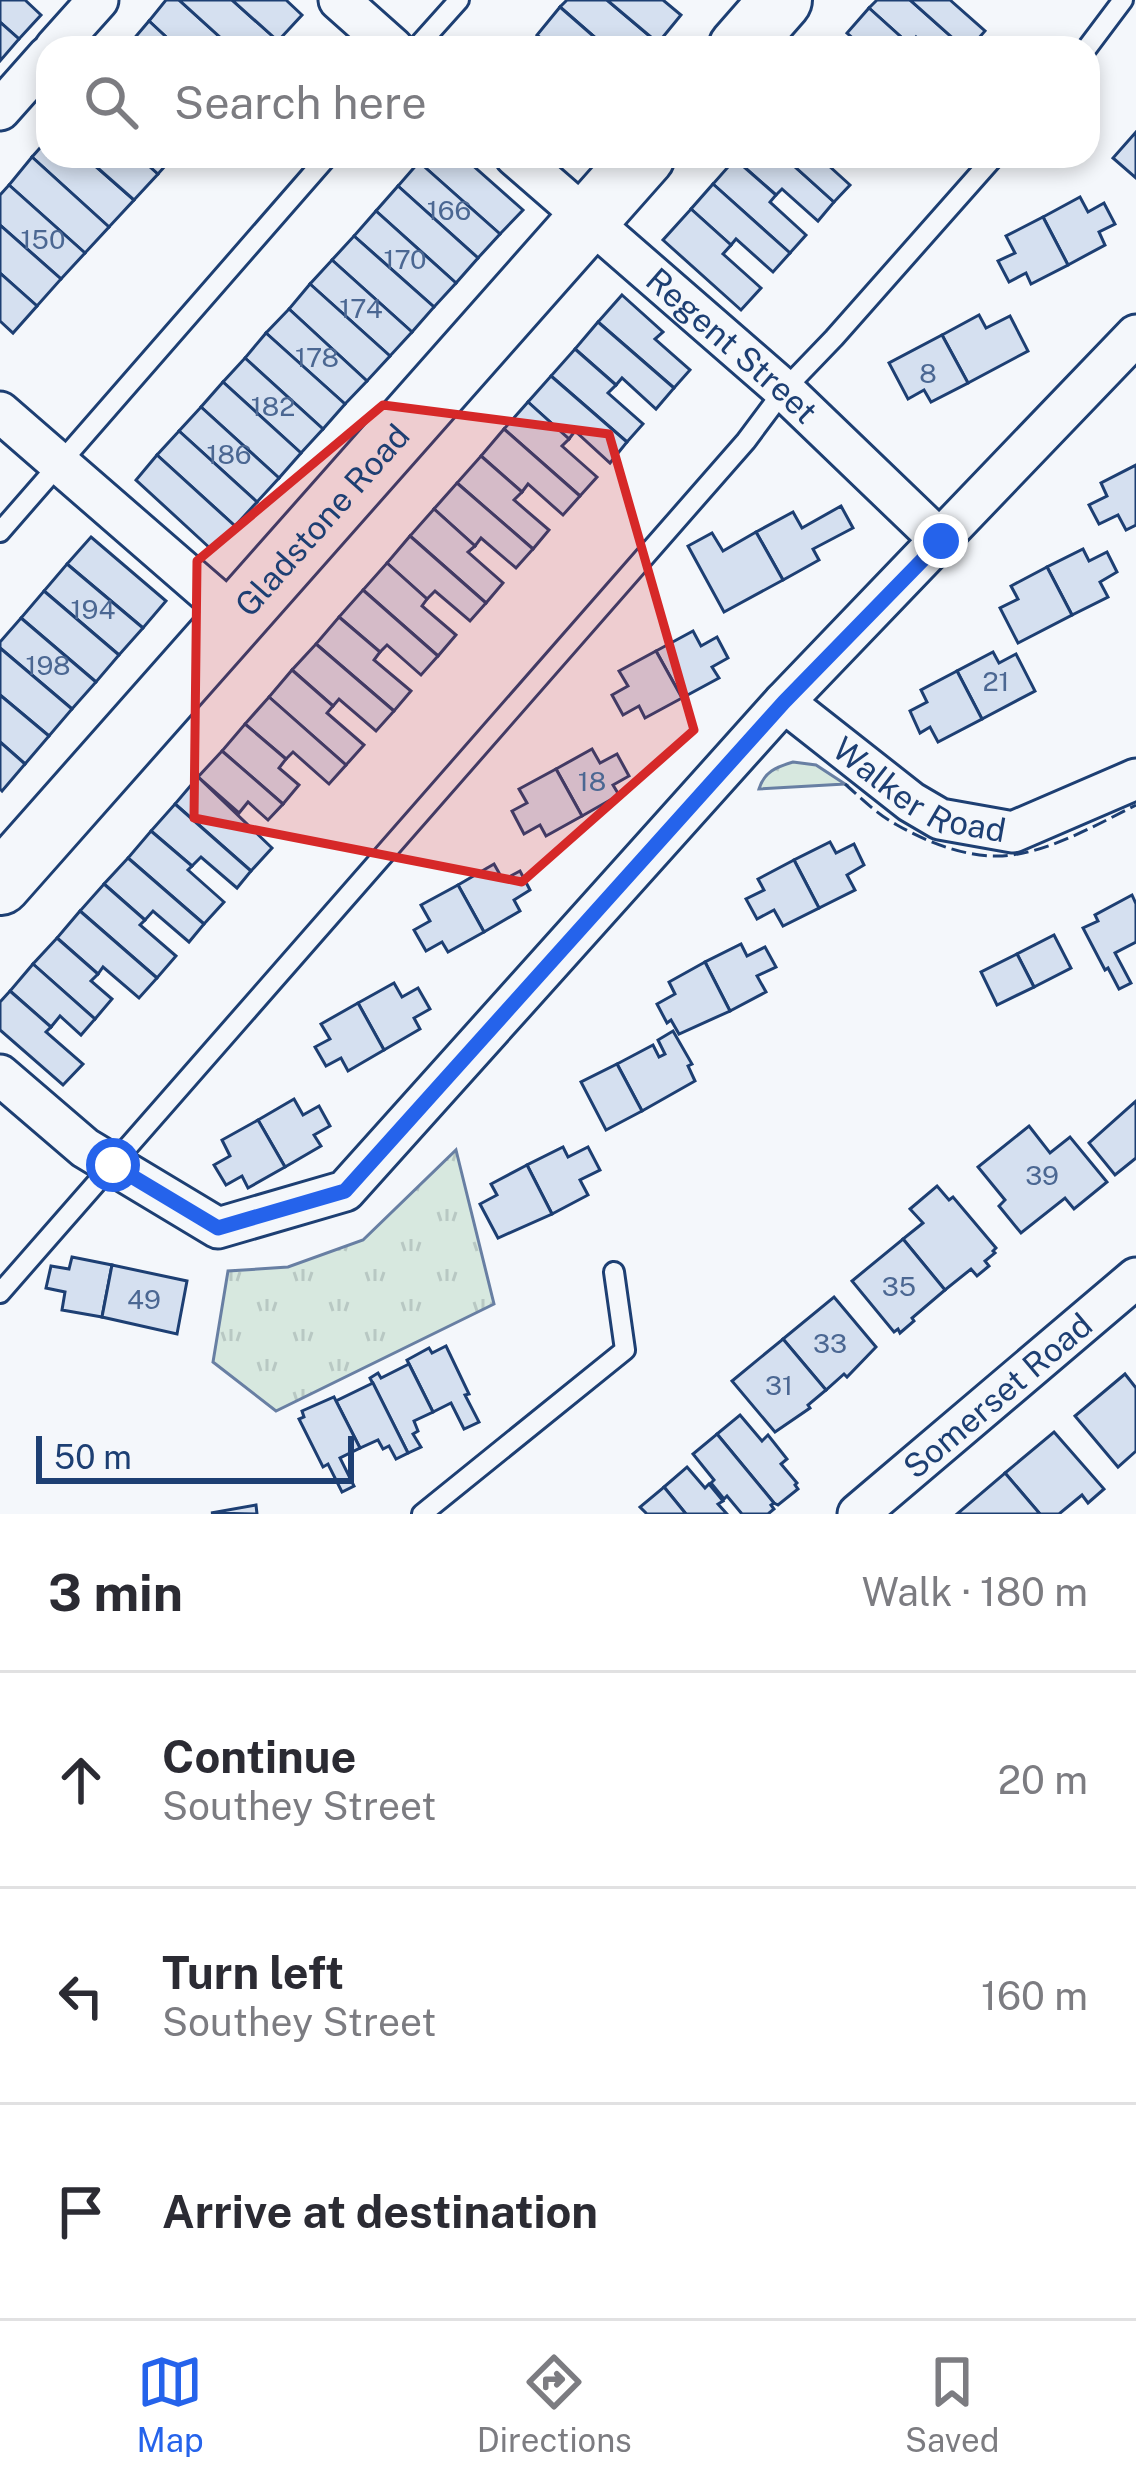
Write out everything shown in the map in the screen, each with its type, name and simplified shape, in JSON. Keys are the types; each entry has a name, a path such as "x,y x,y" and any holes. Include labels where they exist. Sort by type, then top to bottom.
{"main road":[{"path":"750,36 781,0"},
{"name":"Gladstone Road","path":"0,884 634,168"}],"street":[{"path":"66,36 98,0"},
{"path":"339,0 380,36"},
{"path":"0,110 36,70"},
{"name":"Regent Street","path":"529,168 784,390 941,541"},
{"path":"0,1076 86,1148 218,1228 345,1191 784,702 1136,335"},
{"path":"0,412 236,617"},
{"name":"Walker Road","path":"784,702 911,802 940,819 1013,832 1136,778"},
{"name":"Somerset Road","path":"858,1514 1136,1277"}],"lane":[{"path":"427,36 459,0"},
{"path":"1096,36 1123,0"},
{"path":"0,532 318,168"},
{"path":"0,1293 746,441 784,390 984,168"},
{"path":"422,1514 625,1350 614,1272"}],"highlighted area":[{"path":"383,405 609,434 694,730 522,882 194,818 197,561"}],"green space":[{"path":"793,762 816,765 845,784 759,789 772,771"},
{"path":"456,1150 494,1304 276,1411 213,1362 228,1271 288,1267 363,1240"}],"building":[{"path":"0,0 25,0 41,15 19,39 0,22"},
{"path":"166,0 179,0 219,36 165,36 149,21"},
{"path":"179,0 232,0 272,36 219,36"},
{"path":"232,0 286,0 302,15 283,36 272,36"},
{"path":"567,0 607,0 650,36 593,36 560,7"},
{"path":"607,0 663,0 681,15 664,36 650,36"},
{"path":"877,0 910,0 950,36 900,36 869,8"},
{"path":"910,0 950,0 985,31 981,36 950,36"},
{"path":"560,7 593,36 538,36"},
{"path":"869,8 900,36 850,36 847,33"},
{"path":"149,21 165,36 136,36"},
{"path":"0,22 19,39 0,61"},
{"path":"1136,132 1136,178 1113,158"},
{"path":"32,157 36,168 44,168 109,227 85,253 9,185"},
{"path":"44,168 98,168 134,200 109,227"},
{"path":"98,168 151,168 158,174 134,200"},
{"path":"414,168 426,168 500,234 478,258 398,186"},
{"path":"426,168 476,168 523,210 500,234"},
{"path":"727,168 745,168 776,195 770,202 806,235 790,253 713,184"},
{"path":"745,168 796,168 834,202 818,221 782,189 776,195"},
{"path":"796,168 831,168 850,185 834,202"},
{"path":"713,184 790,253 773,272 736,239 731,245 691,209"},
{"path":"9,185 85,253 61,279 0,225 0,195"},
{"path":"398,186 478,258 456,283 376,211"},
{"path":"1080,197 1088,212 1104,203 1115,224 1099,232 1105,245 1068,265 1043,217"},
{"path":"691,209 731,245 723,254 761,288 741,310 663,240"},
{"path":"376,211 456,283 434,307 354,236"},
{"path":"1043,217 1068,265 1031,284 1026,273 1009,282 998,261 1015,253 1006,236"},
{"path":"0,225 61,279 37,306 0,273"},
{"path":"354,236 434,307 412,332 332,260"},
{"path":"332,260 412,332 390,356 310,284"},
{"path":"0,273 37,306 13,333 0,321"},
{"path":"310,284 390,356 367,381 289,309"},
{"path":"622,295 663,332 655,339 690,370 674,388 598,322"},
{"path":"289,309 367,381 345,404 266,333"},
{"path":"979,315 986,328 1010,316 1028,351 968,383 942,335"},
{"path":"598,322 674,388 656,409 622,378 616,385 575,349"},
{"path":"266,333 345,404 323,429 245,358"},
{"path":"942,335 968,383 931,402 924,390 908,399 889,363"},
{"path":"575,349 616,385 608,393 643,424 627,442 551,376"},
{"path":"245,358 323,429 301,453 223,382"},
{"path":"551,376 627,442 610,463 575,431 569,439 528,402"},
{"path":"223,382 301,453 279,478 201,407"},
{"path":"528,402 569,439 562,446 597,477 580,496 504,429"},
{"path":"201,407 279,478 257,502 179,431"},
{"path":"504,429 580,496 563,515 528,484 522,492 481,456"},
{"path":"179,431 257,502 235,526 157,455"},
{"path":"157,455 235,526 212,550 136,480"},
{"path":"481,456 522,492 514,500 549,530 533,549 457,483"},
{"path":"1136,465 1136,525 1126,530 1118,515 1099,524 1089,505 1107,496 1101,483"},
{"path":"457,483 533,549 516,568 481,538 475,546 434,509"},
{"path":"841,506 853,528 813,549 819,560 783,580 756,532 793,512 802,528"},
{"path":"434,509 475,546 468,552 503,583 486,603 410,536"},
{"path":"756,532 783,580 724,612 688,546 712,533 723,551"},
{"path":"410,536 486,603 470,621 435,591 427,599 387,563"},
{"path":"91,537 166,601 143,628 67,564"},
{"path":"1083,549 1089,561 1107,552 1117,572 1100,582 1108,597 1072,615 1047,567"},
{"path":"387,563 427,599 422,606 456,635 438,656 363,590"},
{"path":"67,564 143,628 119,655 44,591"},
{"path":"1047,567 1072,615 1018,643 1000,608 1018,599 1011,586"},
{"path":"363,590 438,656 421,675 387,645 380,652 339,617"},
{"path":"44,591 119,655 96,682 21,618"},
{"path":"339,617 380,652 374,660 411,691 394,711 316,644"},
{"path":"21,618 96,682 72,709 0,648"},
{"path":"693,631 701,646 717,637 728,658 712,667 719,678 682,698 656,651"},
{"path":"316,644 394,711 376,731 339,699 333,706 292,670"},
{"path":"0,648 72,709 49,736 0,695"},
{"path":"656,651 682,698 645,718 639,706 623,715 612,695 628,686 619,671"},
{"path":"993,652 999,663 1016,654 1035,691 982,719 957,671"},
{"path":"292,670 333,706 327,713 364,745 346,765 269,697"},
{"path":"957,671 982,719 938,742 930,727 920,733 910,711 927,702 921,690"},
{"path":"0,695 49,736 25,764 0,742"},
{"path":"269,697 346,765 329,784 293,752 286,759 245,724"},
{"path":"245,724 286,759 279,768 299,785 283,804 222,751"},
{"path":"0,742 25,764 2,791 0,789"},
{"path":"592,749 600,763 617,754 629,776 613,785 619,795 582,816 556,769"},
{"path":"222,751 283,804 268,820 248,802 239,813 198,777"},
{"path":"556,769 582,816 546,836 540,825 524,834 512,811 527,803 519,789"},
{"path":"198,777 272,848 251,871 175,804"},
{"path":"175,804 251,871 237,888 201,857 192,866 151,831"},
{"path":"151,831 224,902 204,924 128,858"},
{"path":"830,842 836,853 854,844 864,865 847,875 855,890 819,908 794,860"},
{"path":"128,858 204,924 189,942 153,911 145,920 104,884"},
{"path":"794,860 819,908 783,926 774,910 757,919 746,899 764,890 758,879"},
{"path":"494,864 503,880 520,871 530,890 514,900 520,911 484,932 458,885"},
{"path":"104,884 176,956 157,978 80,911"},
{"path":"458,885 484,932 448,952 442,942 426,951 414,930 430,921 421,905"},
{"path":"1132,895 1136,942 1115,953 1131,983 1119,989 1083,928 1098,921 1095,915"},
{"path":"80,911 157,978 139,998 103,967 98,974 57,938"},
{"path":"1054,935 1071,968 1034,987 1017,954"},
{"path":"57,938 98,974 91,981 112,999 95,1019 33,964"},
{"path":"741,944 747,956 765,947 776,967 757,976 766,992 730,1011 705,962"},
{"path":"1017,954 1034,987 997,1005 981,972"},
{"path":"705,962 730,1011 679,1034 657,1004 675,994 669,982"},
{"path":"33,964 95,1019 81,1035 60,1016 51,1027 10,991"},
{"path":"394,983 402,997 418,988 430,1009 414,1018 420,1029 384,1050 358,1003"},
{"path":"10,991 83,1064 63,1085 0,1030 0,1002"},
{"path":"358,1003 384,1050 348,1071 341,1058 326,1066 315,1047 330,1039 321,1024"},
{"path":"673,1031 692,1064 688,1066 695,1081 642,1111 617,1064 653,1045 659,1057 665,1054 658,1040"},
{"path":"617,1064 642,1111 606,1130 581,1082"},
{"path":"294,1099 303,1115 319,1106 330,1126 314,1135 321,1146 285,1167 258,1120"},
{"path":"1136,1101 1136,1158 1115,1175 1089,1143"},
{"path":"258,1120 285,1167 248,1188 242,1176 226,1185 214,1165 230,1156 222,1140"},
{"path":"1029,1126 1050,1153 1070,1137 1107,1182 1074,1209 1065,1198 1021,1233 999,1206 1005,1200 978,1167"},
{"path":"563,1147 568,1157 588,1147 600,1170 580,1180 588,1195 552,1214 527,1165"},
{"path":"527,1165 552,1214 498,1238 480,1204 497,1195 491,1184"},
{"path":"937,1186 949,1200 953,1197 996,1248 985,1261 989,1266 977,1276 971,1269 945,1290 903,1239 923,1223 910,1209"},
{"path":"903,1239 945,1290 900,1333 898,1329 894,1332 852,1281"},
{"path":"72,1257 112,1265 102,1317 62,1310 65,1292 46,1288 51,1266 69,1269"},
{"path":"112,1265 187,1281 177,1334 102,1317"},
{"path":"834,1297 876,1347 847,1377 844,1374 826,1390 783,1339"},
{"path":"783,1339 826,1390 810,1408 775,1432 732,1381"},
{"path":"446,1346 479,1422 464,1429 451,1403 433,1412 407,1360 429,1348 432,1353"},
{"path":"409,1364 433,1412 414,1421 418,1431 413,1434 421,1447 408,1453 370,1378 378,1373 381,1378"},
{"path":"1125,1374 1136,1388 1136,1451 1118,1467 1075,1416"},
{"path":"373,1383 408,1453 396,1459 389,1446 383,1449 378,1440 360,1448 336,1401"},
{"path":"334,1397 360,1448 340,1458 354,1486 342,1492 328,1464 323,1467 299,1419 304,1417 302,1411"},
{"path":"740,1415 762,1441 768,1435 787,1459 781,1464 798,1489 778,1505 717,1434"},
{"path":"1054,1432 1104,1489 1088,1503 1082,1495 1059,1514 1040,1514 1005,1473"},
{"path":"717,1434 774,1503 768,1514 742,1514 711,1483 714,1480 693,1454"},
{"path":"687,1467 705,1488 709,1484 727,1514 686,1514 664,1487"},
{"path":"1005,1473 1040,1514 957,1514"},
{"path":"664,1487 686,1514 647,1514 640,1507"},
{"path":"256,1505 257,1514 211,1513"}],"fence":[{"path":"845,784 908,831 982,855 1013,855 1049,846 1136,805"}],"route":[{"path":"113,1165 218,1228 345,1191 784,702 941,541"}]}
